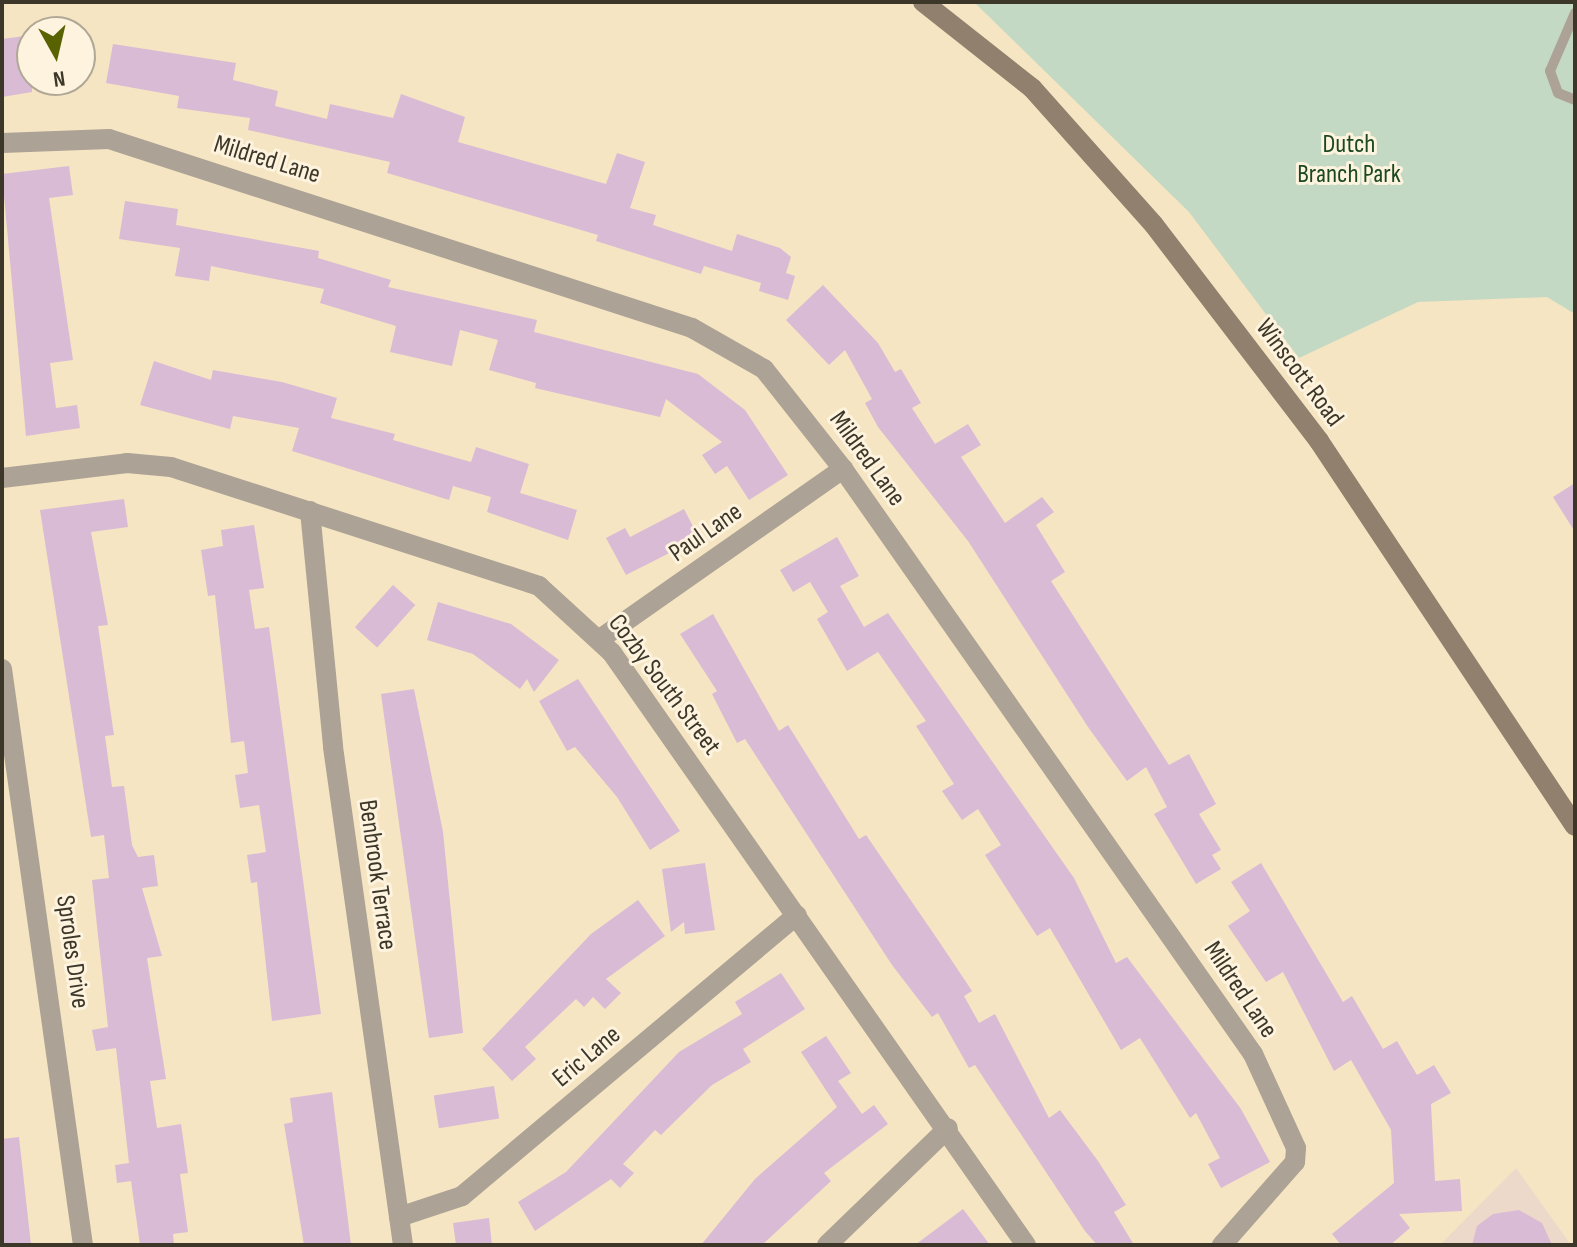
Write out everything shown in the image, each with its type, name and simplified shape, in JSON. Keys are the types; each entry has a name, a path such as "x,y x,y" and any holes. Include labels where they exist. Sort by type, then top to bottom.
{"main road":[{"name":"Winscott Road","path":"923,2 1032,88 1136,202 1319,441 1575,826"}],"street":[{"name":"Mildred Lane","path":"2,143 109,139 692,328 764,369 843,469 1201,976 1281,1112 1296,1148 1293,1168 1222,1245"},
{"name":"Cozby South Street","path":"2,478 127,463 171,467 539,586 600,639 948,1128 1026,1245"},
{"name":"Paul Lane","path":"600,639 843,469"},
{"name":"Benbrook Terrace","path":"310,511 333,747 403,1245"},
{"name":"Sproles Drive","path":"2,669 83,1245"},
{"name":"Eric Lane","path":"399,1217 462,1196 797,915"},
{"path":"827,1245 948,1128"}],"lane":[{"path":"1575,13 1550,71 1558,93 1575,100"}],"shaded area":[{"path":"1516,1168 1571,1245 1440,1245"}],"green space":[{"name":"Dutch Branch Park","path":"974,2 1575,2 1575,314 1547,297 1418,302 1299,358 1189,212"}],"building":[{"path":"16,37 16,95 2,97 2,39"},
{"path":"113,44 236,63 233,80 278,91 275,106 327,119 330,104 393,118 401,94 465,117 458,142 606,184 617,153 645,162 630,208 656,215 653,225 732,251 737,234 780,248 791,257 786,273 795,276 788,300 759,291 761,283 704,266 701,274 596,241 598,235 387,173 390,162 248,130 250,118 177,108 179,96 106,83"},
{"path":"69,166 73,195 49,198 73,360 50,363 56,408 77,405 80,428 26,436 2,174"},
{"path":"125,201 178,209 176,225 319,251 318,258 391,280 388,287 537,320 534,332 698,374 745,410 788,475 749,500 727,466 715,474 702,455 722,442 666,399 660,417 535,388 536,383 489,370 498,340 460,330 452,366 390,352 396,326 320,303 324,289 211,266 209,281 175,276 180,248 119,239"},
{"path":"823,285 878,343 895,372 901,369 921,403 912,408 935,444 968,424 981,445 961,457 1005,523 1042,497 1054,512 1036,525 1065,572 1051,581 1169,765 1189,754 1216,804 1199,814 1221,850 1212,855 1221,869 1196,884 1154,814 1167,807 1146,767 1127,781 1088,727 968,541 878,427 865,403 872,399 845,350 829,365 786,320"},
{"path":"154,361 211,380 213,370 282,382 337,398 331,418 395,434 393,440 471,462 476,447 529,464 520,493 577,510 568,540 487,512 491,497 453,486 449,500 292,451 299,428 233,416 230,429 140,405"},
{"path":"1575,483 1575,532 1553,497"},
{"path":"124,499 128,527 91,532 108,625 98,626 114,735 105,736 112,787 124,786 132,845 138,857 154,855 158,886 142,888 162,956 147,958 166,1079 150,1081 157,1128 181,1124 188,1173 180,1174 188,1232 173,1234 174,1245 140,1245 131,1181 117,1183 115,1165 129,1163 116,1048 96,1051 92,1030 108,1027 92,880 109,878 104,835 91,837 40,510"},
{"path":"684,509 699,538 626,575 606,538 625,528 630,537"},
{"path":"254,525 264,588 249,590 255,629 269,627 321,1014 272,1021 257,882 251,883 247,855 266,852 259,805 240,808 235,775 248,773 244,741 231,743 215,595 208,596 201,550 223,546 221,530"},
{"path":"837,537 859,576 840,586 864,627 888,613 1074,878 1116,963 1127,957 1241,1109 1270,1162 1221,1188 1208,1164 1220,1158 1196,1113 1190,1118 1140,1038 1121,1050 1050,928 1037,936 985,855 1001,845 978,809 962,820 942,791 954,784 916,726 926,721 878,652 847,671 817,619 828,612 810,582 793,592 780,570"},
{"path":"393,585 415,605 377,647 355,627"},
{"path":"438,602 511,624 559,660 534,692 527,679 520,689 473,654 427,640"},
{"path":"713,614 779,731 788,725 859,839 866,835 972,991 964,996 979,1023 995,1014 1049,1118 1060,1110 1098,1161 1126,1205 1114,1212 1134,1245 1097,1245 1085,1231 975,1065 969,1068 938,1013 932,1017 892,965 745,739 737,743 712,694 717,691 680,634"},
{"path":"578,679 680,831 650,850 617,797 575,747 567,751 539,701"},
{"path":"414,689 443,832 463,1033 429,1038 381,694"},
{"path":"705,863 715,930 685,934 684,922 671,932 662,869"},
{"path":"1261,863 1343,1002 1352,996 1383,1049 1397,1041 1417,1075 1434,1065 1451,1093 1431,1104 1435,1181 1460,1179 1462,1211 1399,1214 1410,1228 1390,1245 1341,1245 1332,1234 1394,1183 1391,1130 1351,1060 1334,1071 1283,972 1266,982 1228,926 1250,911 1231,882"},
{"path":"638,900 665,936 606,979 621,993 605,1009 593,997 584,1007 576,999 525,1047 536,1059 512,1081 482,1049 591,934"},
{"path":"781,973 805,1009 743,1049 751,1062 712,1085 661,1135 655,1130 623,1164 634,1173 620,1188 611,1179 535,1231 518,1202 566,1172 679,1052 742,1014 735,1002"},
{"path":"826,1036 851,1073 838,1081 862,1114 874,1105 888,1124 824,1173 831,1181 762,1245 701,1245 755,1179 837,1107 801,1052"},
{"path":"494,1086 499,1119 439,1128 434,1096"},
{"path":"332,1092 351,1245 304,1245 284,1124 293,1122 290,1098"},
{"path":"19,1137 31,1245 2,1245 2,1139"},
{"path":"963,1209 990,1245 915,1245"},
{"path":"1519,1210 1542,1223 1552,1245 1472,1245 1477,1226 1493,1214"},
{"path":"489,1218 492,1245 456,1245 453,1223"}]}
